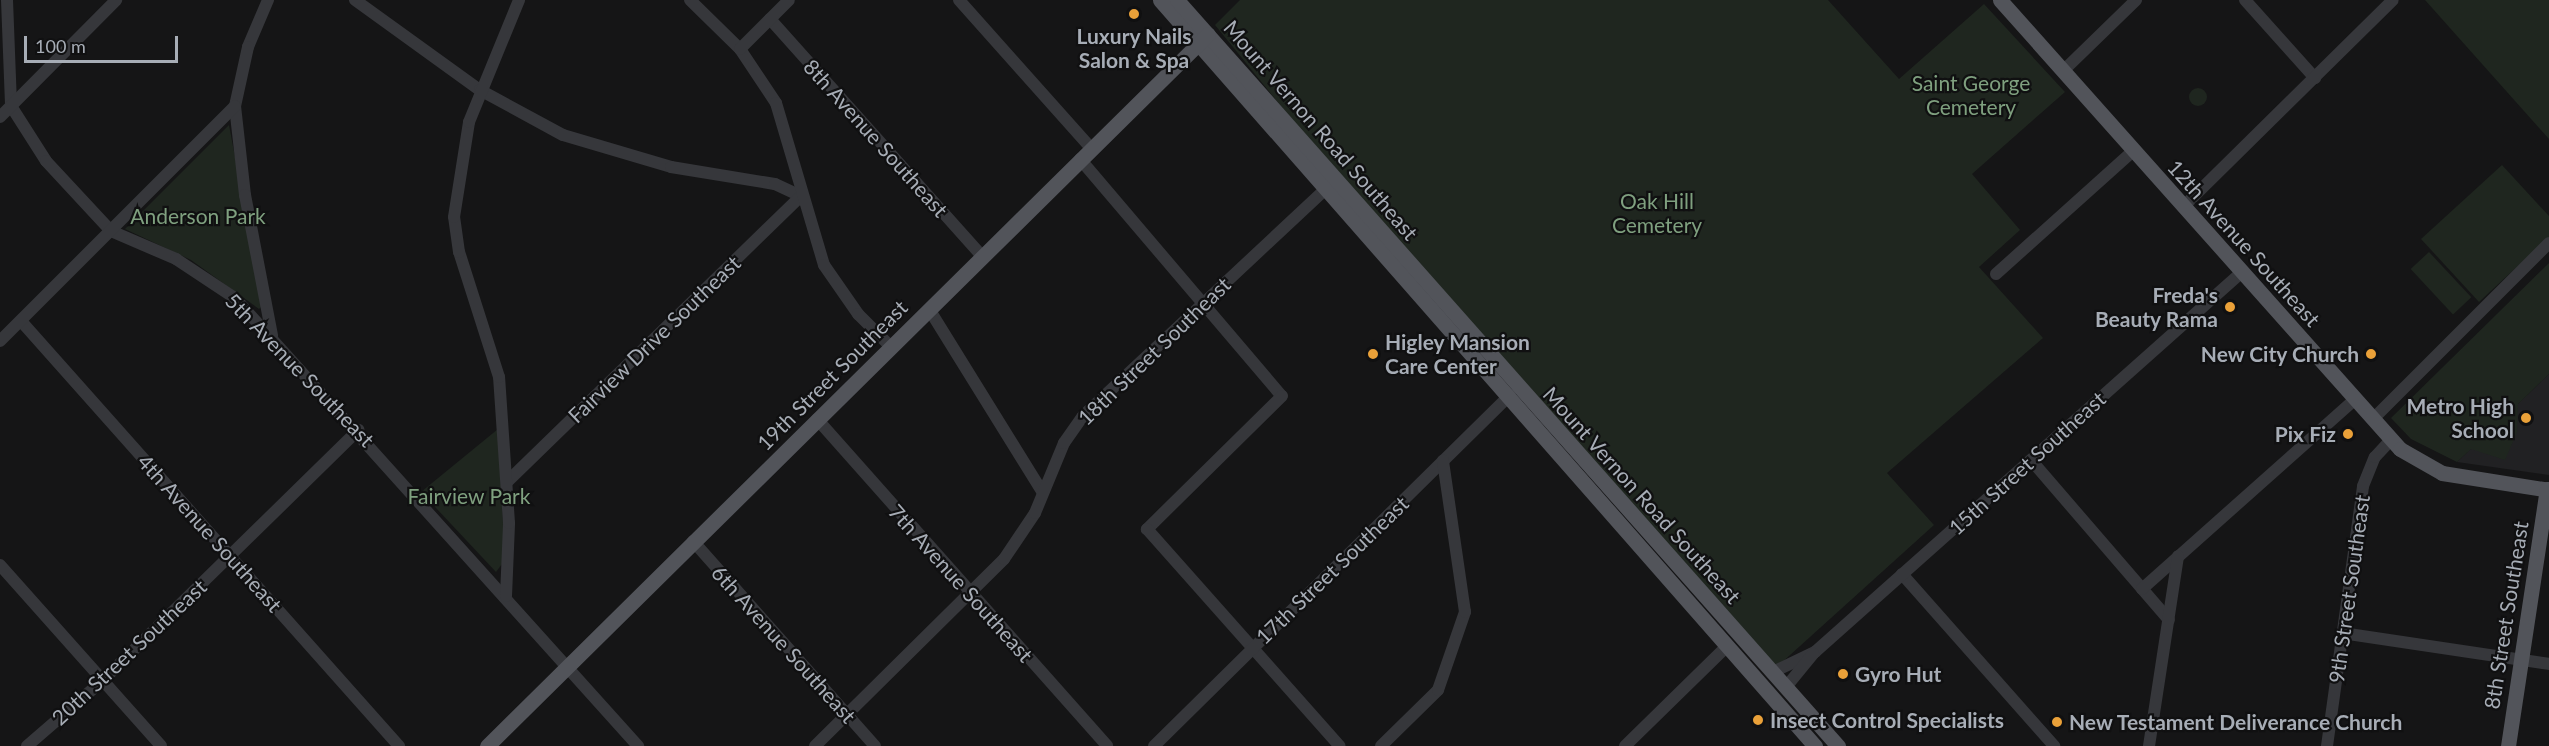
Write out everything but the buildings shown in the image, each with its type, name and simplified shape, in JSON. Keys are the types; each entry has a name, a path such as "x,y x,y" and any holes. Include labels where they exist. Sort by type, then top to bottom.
{"main road":[{"name":"Mount Vernon Road Southeast","path":"1160,0 1204,39 1838,746"},
{"name":"Mount Vernon Road Southeast","path":"1177,0 1204,39 1327,188 1815,746"},
{"name":"12th Avenue Southeast","path":"2000,0 2391,440 2409,457 2442,473 2548,490"},
{"name":"19th Street Southeast","path":"487,746 890,346 1204,39"},
{"name":"8th Street Southeast","path":"2508,746 2548,490"},
{"path":"1699,616 1730,636 1768,678 1786,687"}],"street":[{"path":"7,0 11,106"},
{"path":"0,117 116,0"},
{"path":"268,0 248,47 235,106 245,195 272,335"},
{"path":"355,0 480,90 563,135 671,167 736,174 801,196"},
{"path":"506,596 507,482 499,377 459,252 454,217 461,154 480,90 519,0"},
{"path":"690,0 740,49 776,103 797,163 801,196 834,282 890,346"},
{"path":"740,49 789,0"},
{"path":"959,0 1282,396 1147,529 1340,746"},
{"path":"2063,71 2136,0"},
{"path":"2246,0 2315,78"},
{"path":"2184,207 2393,0"},
{"name":"8th Avenue Southeast","path":"770,19 982,256"},
{"name":"5th Avenue Southeast","path":"11,106 46,161 111,231 207,278 272,335 638,746"},
{"path":"0,341 235,106"},
{"path":"1996,274 2134,150"},
{"name":"18th Street Southeast","path":"815,746 1004,559 1043,493 1083,416 1327,188"},
{"name":"Fairview Drive Southeast","path":"507,482 801,196"},
{"path":"2373,419 2424,371 2444,344 2549,243"},
{"name":"15th Street Southeast","path":"1786,687 1813,654 2242,272"},
{"path":"929,309 1043,493"},
{"name":"4th Avenue Southeast","path":"21,321 399,746"},
{"name":"17th Street Southeast","path":"1154,746 1510,395"},
{"path":"2142,589 2355,399"},
{"name":"7th Avenue Southeast","path":"817,419 1107,746"},
{"name":"20th Street Southeast","path":"27,746 102,681 358,430"},
{"name":"9th Street Southeast","path":"2326,746 2363,486 2375,457 2391,440"},
{"path":"2031,460 2169,620"},
{"path":"1381,746 1438,690 1465,612 1464,576 1443,461"},
{"name":"6th Avenue Southeast","path":"693,541 875,746"},
{"path":"2149,746 2178,556"},
{"path":"0,566 161,746"},
{"path":"1902,574 2054,746"},
{"path":"2342,633 2549,664"},
{"path":"1625,746 1726,646"},
{"name":"15th Street Southeast","path":"1773,672 1813,654"}],"shaded area":[{"name":"Metro High School","path":"2549,374 2549,475 2457,462"}],"green space":[{"name":"Oak Hill Cemetery","path":"1240,0 1828,0 1899,79 1984,4 2065,92 1972,174 2020,230 1979,267 2043,338 1887,473 1934,525 1779,665 1773,664 1302,132 1215,25"},
{"path":"2425,0 2549,0 2549,139"},
{"path":"2198,88 2204,91 2207,97 2204,103 2198,106 2192,103 2189,97 2192,91"},
{"name":"Anderson Park","path":"229,125 263,305 259,309 191,260 125,229"},
{"path":"2502,165 2549,216 2549,237 2479,302 2421,239"},
{"path":"2429,252 2471,297 2453,314 2411,269"},
{"path":"2549,263 2549,374 2518,404 2517,432 2505,460 2471,449 2457,462 2411,439 2391,418"},
{"name":"Fairview Park","path":"498,429 505,560 496,572 421,492"}],"place":[{"name":"Luxury Nails Salon & Spa","path":"1134,14"},
{"name":"Freda's Beauty Rama","path":"2230,307"},
{"name":"Higley Mansion Care Center","path":"1373,354"},
{"name":"New City Church","path":"2371,354"},
{"name":"Metro High School","path":"2526,418"},
{"name":"Pix Fiz","path":"2348,434"},
{"name":"Gyro Hut","path":"1843,674"},
{"name":"Insect Control Specialists","path":"1758,720"},
{"name":"New Testament Deliverance Church","path":"2057,722"}],"park label":[{"name":"Saint George Cemetery","path":"1971,95"}]}
